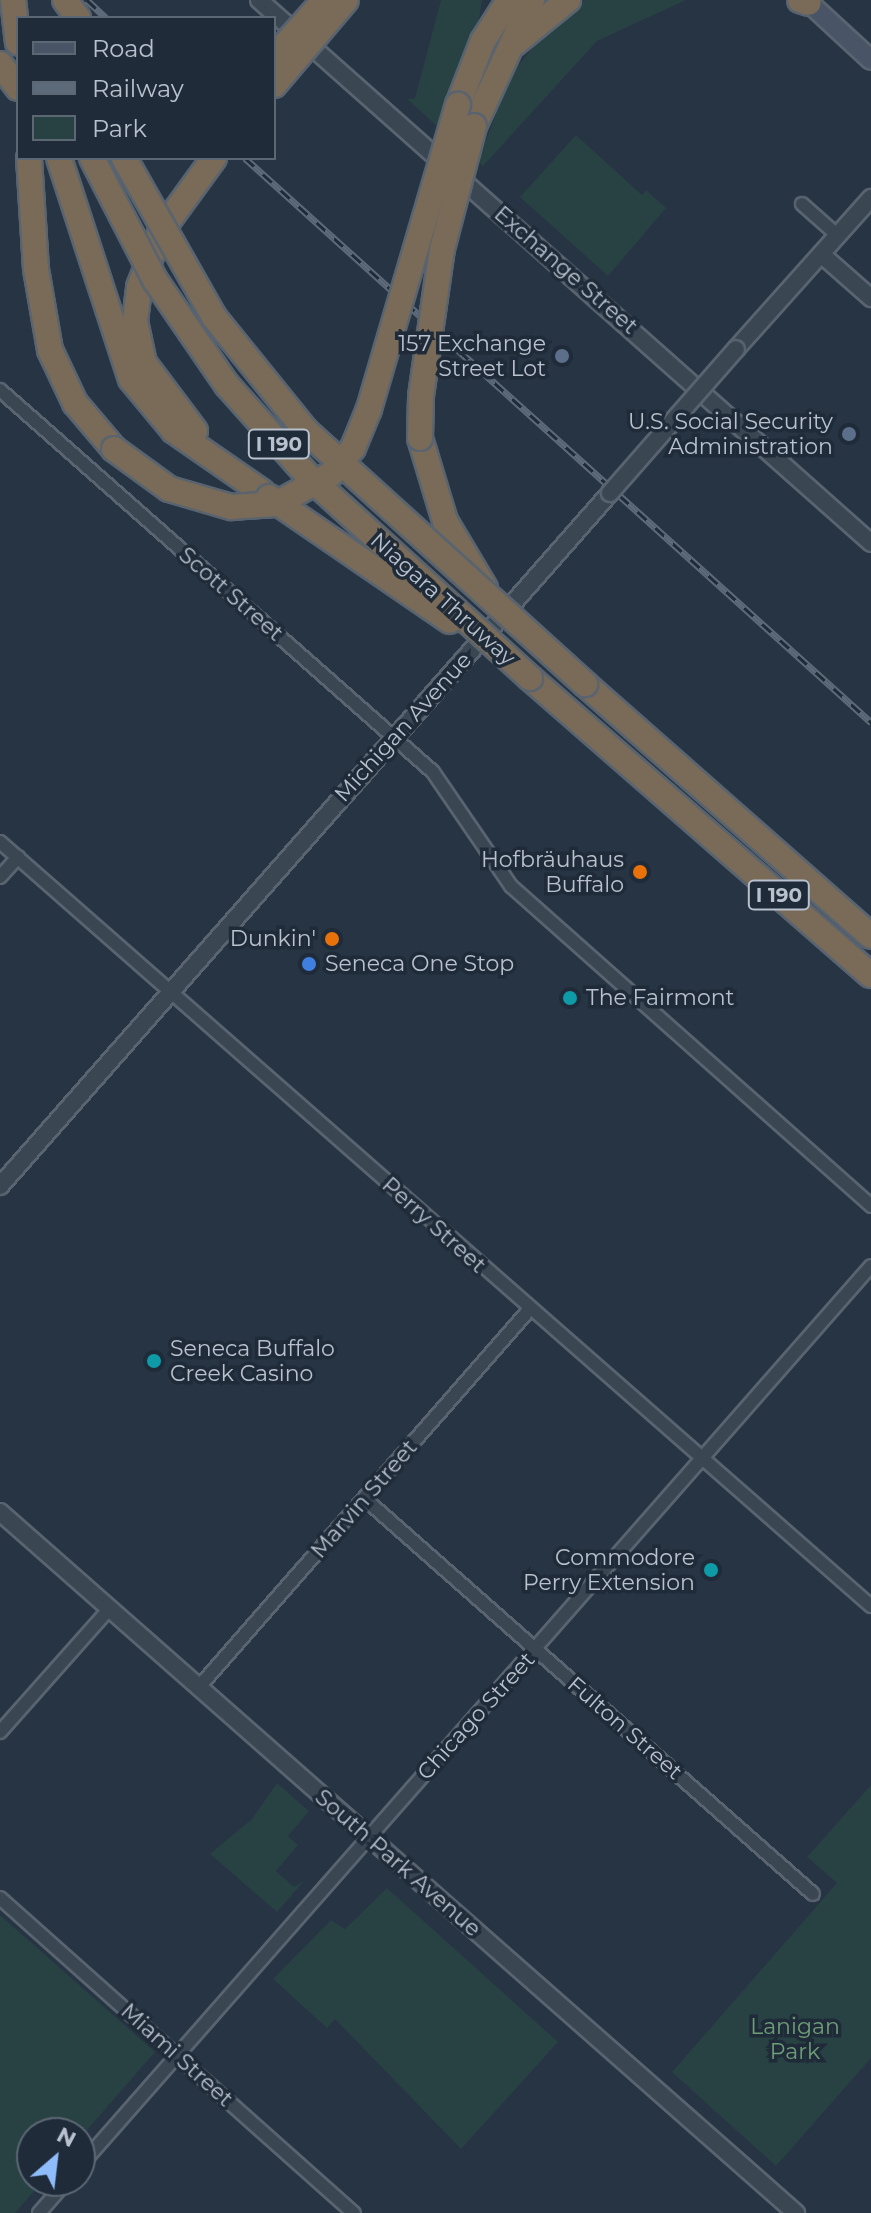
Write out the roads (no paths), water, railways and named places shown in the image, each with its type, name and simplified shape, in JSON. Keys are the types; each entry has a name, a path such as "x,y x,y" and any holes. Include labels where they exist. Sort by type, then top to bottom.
{"highway":[{"path":"276,55 324,0"},
{"path":"276,83 346,0"},
{"path":"483,41 490,0"},
{"path":"29,160 42,320 75,403 135,468 169,489 200,501 256,508 295,497 319,482 360,434 458,105 483,41 509,0"},
{"path":"495,604 445,521 420,438 421,396 442,249 474,126 532,0"},
{"path":"506,51 568,0"},
{"path":"0,64 16,85"},
{"path":"60,160 131,379 174,431 530,678"},
{"name":"Niagara Thruway","path":"93,160 155,280 227,385 309,477 530,678 871,975"},
{"name":"Niagara Thruway","path":"125,160 177,259 255,372 362,486 871,936"},
{"path":"212,160 172,211 150,256 139,287 137,341 144,363 179,414 262,492"}],"main road":[{"path":"805,1 871,60"}],"street":[{"name":"Exchange Street","path":"259,0 871,543"},
{"name":"Michigan Avenue","path":"0,1186 871,198"},
{"path":"802,204 837,235"},
{"path":"821,254 871,298"},
{"name":"Scott Street","path":"0,390 395,738 457,802 511,886 871,1206"},
{"name":"Perry Street","path":"0,842 529,1310 704,1457 871,1606"},
{"path":"0,877 18,857"},
{"name":"Chicago Street","path":"96,2148 871,1266"},
{"name":"Marvin Street","path":"199,1687 529,1310"},
{"name":"Fulton Street","path":"365,1499 813,1894"},
{"name":"South Park Avenue","path":"0,1512 796,2213"},
{"path":"0,1732 110,1608"},
{"name":"Miami Street","path":"0,1898 354,2213"},
{"path":"39,2213 53,2197"}],"railway":[{"path":"87,0 104,16"},
{"path":"247,160 871,722"}],"place":[{"name":"157 Exchange Street Lot","path":"562,356"},
{"name":"U.S. Social Security Administration","path":"849,434"},
{"name":"Hofbräuhaus Buffalo","path":"640,872"},
{"name":"Dunkin'","path":"332,939"},
{"name":"Seneca One Stop","path":"309,964"},
{"name":"The Fairmont","path":"570,998"},
{"name":"Seneca Buffalo Creek Casino","path":"154,1361"},
{"name":"Commodore Perry Extension","path":"711,1570"}],"park label":[{"name":"Lanigan Park","path":"795,2038"}]}
